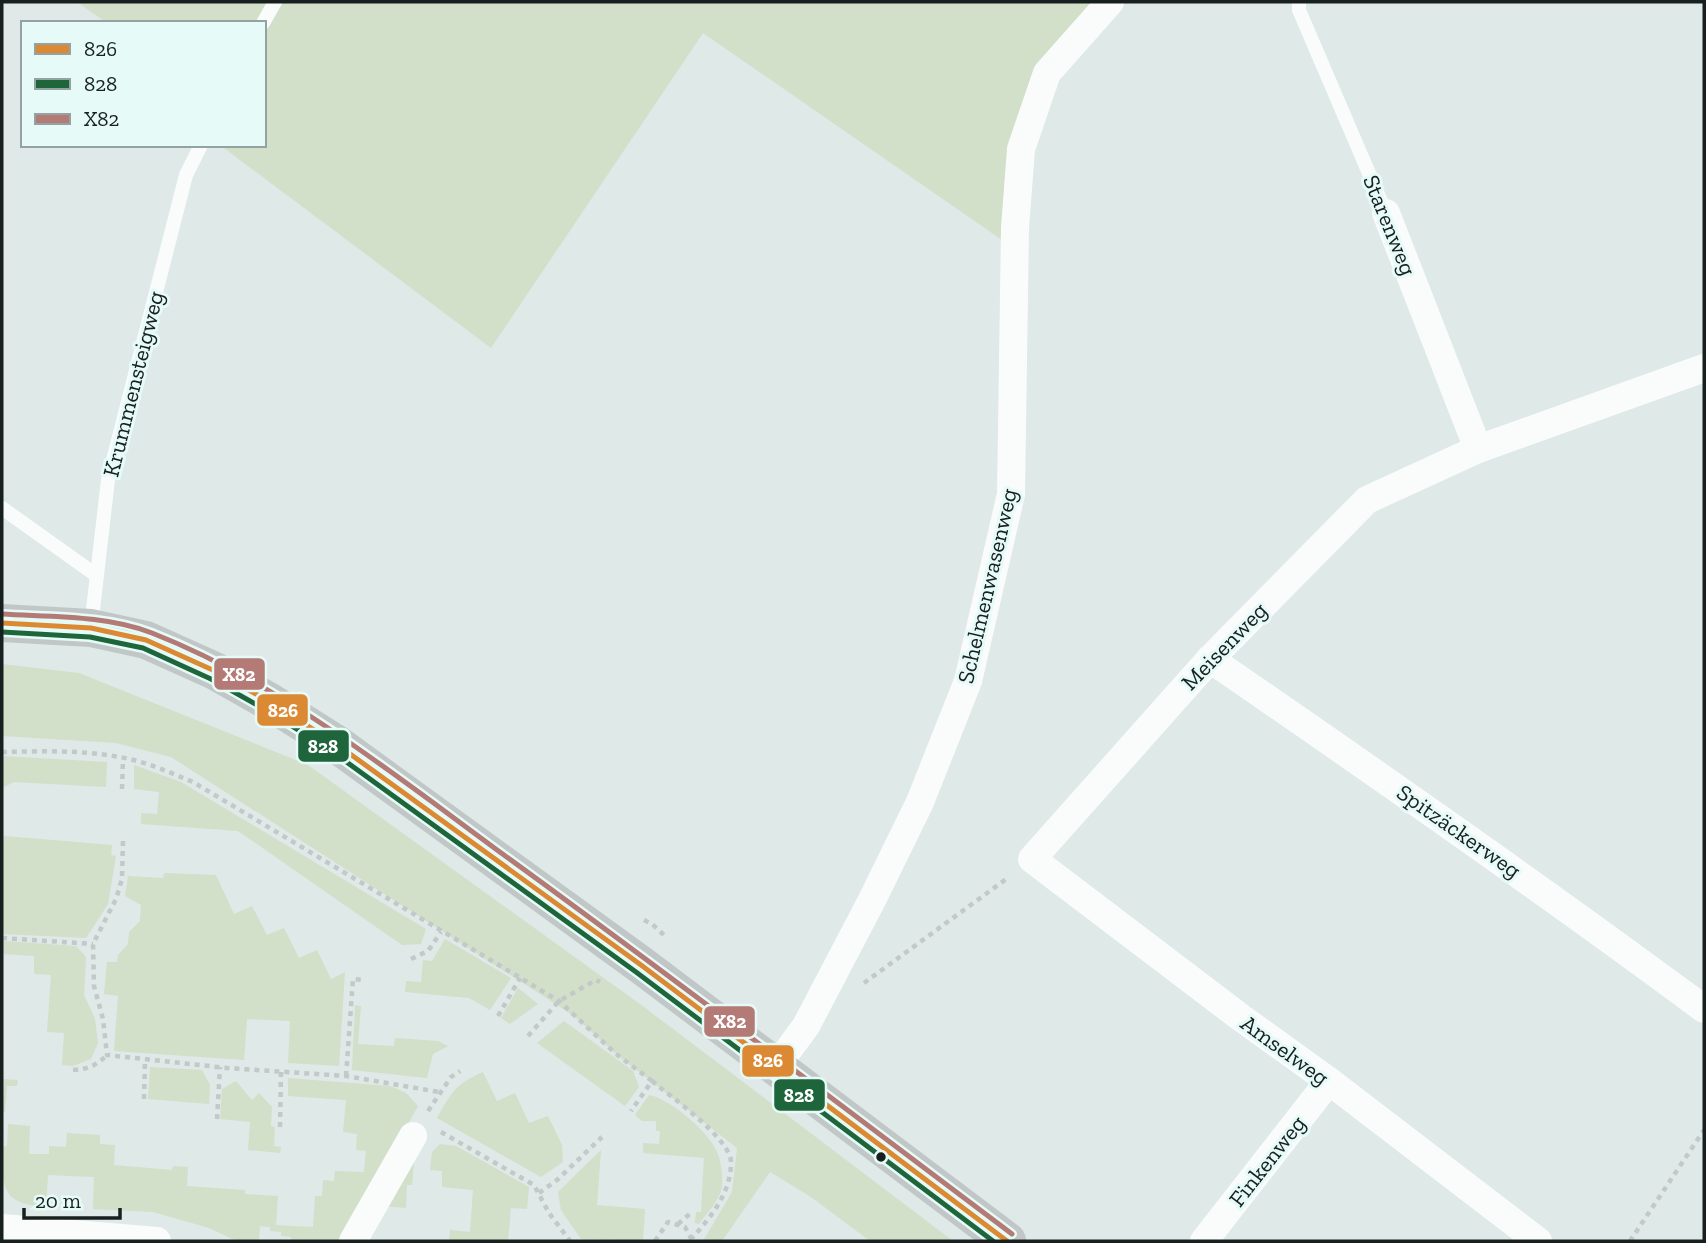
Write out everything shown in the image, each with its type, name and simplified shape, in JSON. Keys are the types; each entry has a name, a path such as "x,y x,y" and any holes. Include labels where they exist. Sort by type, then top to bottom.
{"main road":[{"path":"2,623 90,628 146,640 215,671 324,736 641,965 1007,1241"}],"street":[{"name":"Schelmenwasenweg","path":"775,1068 806,1026 878,888 920,802 968,681 1010,494 1015,228 1021,149 1047,73 1110,2"},
{"name":"Starenweg","path":"1386,213 1478,449"},
{"name":"Meisenweg","path":"1032,859 1210,659 1367,500 1478,449 1704,368"},
{"name":"Spitzäckerweg","path":"1210,659 1428,809 1704,1009"},
{"name":"Amselweg","path":"1032,859 1538,1241"},
{"name":"Finkenweg","path":"1204,1241 1329,1081"},
{"path":"353,1241 423,1132"},
{"path":"2,1228 157,1241"}],"lane":[{"path":"264,21 275,2"},
{"name":"Starenweg","path":"1299,2 1299,10 1386,213"},
{"name":"Krummensteigweg","path":"90,628 108,480 186,175 200,147"},
{"path":"2,508 96,575"}],"path":[{"path":"2,752 44,751 123,759 145,763 193,782 559,1001 616,1054 702,1120 728,1150 732,1161 724,1194 712,1216 692,1240 685,1227 668,1222 655,1241"},
{"path":"122,789 123,759"},
{"path":"107,1055 103,1019 94,986 93,944 116,899 121,879 123,841"},
{"path":"861,985 1032,859"},
{"path":"411,959 428,951 441,932"},
{"path":"2,938 93,944"},
{"path":"498,1016 520,978"},
{"path":"346,1076 353,979 365,980"},
{"path":"73,1070 88,1069 107,1055 346,1076 439,1092 460,1070"},
{"path":"144,1099 145,1059"},
{"path":"217,1119 220,1067"},
{"path":"280,1127 281,1072"},
{"path":"631,1111 652,1082"},
{"path":"1630,1241 1704,1130"},
{"path":"423,1132 534,1185 549,1213 570,1241"},
{"path":"539,1193 557,1180 601,1137"},
{"path":"677,1224 692,1212"}],"green space":[{"path":"77,2 1098,2 1080,19 1002,240 703,33 491,348 223,147 266,147 266,21 104,21"},
{"path":"2,664 79,673 308,765 644,1007 953,1241 870,1241 811,1197 770,1172 722,1241 703,1241 732,1192 737,1148 616,1054 574,1016 171,757 116,743 2,736"},
{"path":"2,756 107,762 106,787 14,782 2,788"},
{"path":"134,765 181,782 426,929 421,944 402,945 238,831 141,824 141,813 157,814 159,792 134,789"},
{"path":"5,836 112,845 111,855 116,856 108,904 86,938 2,934 2,838"},
{"path":"164,873 216,875 234,914 252,906 267,935 284,928 299,958 317,950 331,979 345,972 339,1066 288,1063 290,1021 247,1019 244,1060 114,1051 118,996 104,994 107,962 117,962 118,955 128,944 129,932 140,921 141,905 125,896 128,876 163,878"},
{"path":"445,939 511,978 490,1010 469,998 405,992 406,981 421,982 423,960 432,961"},
{"path":"2,941 76,946 86,957 84,995 95,1019 98,1043 91,1059 73,1066 62,1065 64,1033 47,1032 51,975 34,974 34,956 2,954"},
{"path":"518,988 538,1004 510,1024 501,1018"},
{"path":"355,1005 361,1006 358,1044 394,1046 395,1038 438,1041 448,1046 433,1054 427,1078 352,1070"},
{"path":"564,1021 633,1071 639,1087 625,1106 537,1043"},
{"path":"150,1067 202,1070 210,1085 209,1104 148,1099"},
{"path":"483,1072 497,1101 515,1093 529,1123 548,1116 562,1145 563,1162 541,1177 437,1118 455,1090"},
{"path":"288,1078 390,1086 406,1093 418,1106 342,1241 291,1241 291,1237 281,1236 281,1232 260,1226 259,1241 237,1241 209,1228 153,1212 93,1209 94,1177 48,1175 46,1206 20,1202 7,1190 2,1172 2,1147 7,1146 8,1124 30,1126 29,1154 49,1154 49,1146 66,1147 67,1133 100,1135 100,1144 115,1145 114,1165 172,1170 173,1166 188,1167 187,1186 245,1190 245,1194 278,1196 276,1225 313,1227 315,1196 322,1196 323,1180 334,1181 335,1171 364,1172 366,1151 356,1150 357,1134 343,1132 346,1100 288,1096"},
{"path":"2,1079 18,1080 17,1086 7,1086 5,1112 2,1112"},
{"path":"236,1081 252,1100 259,1093 272,1107 274,1146 281,1147 280,1153 248,1150 250,1122 220,1119 222,1089"},
{"path":"649,1095 668,1103 689,1118 707,1136 718,1154 722,1175 721,1192 699,1224 695,1223 696,1212 701,1212 704,1158 643,1153 643,1143 659,1144 660,1131 656,1131 656,1121 642,1121 635,1115"},
{"path":"440,1144 456,1146 529,1187 527,1209 511,1208 508,1241 449,1241 450,1230 470,1232 473,1190 442,1187 442,1171 430,1170 432,1152"},
{"path":"601,1150 597,1205 645,1209 643,1241 581,1239 561,1210 558,1192"},
{"path":"414,1161 412,1185 407,1185 406,1208 382,1206"}],"transit line":[{"name":"X82","path":"2,614 78,618 135,627 200,654 291,704 378,762 1012,1234"},
{"name":"826","path":"2,623 91,628 146,640 215,671 270,702 335,743 641,965 1007,1241"},
{"name":"828","path":"2,632 90,637 143,648 211,679 266,710 330,750 636,972 993,1241"}]}
